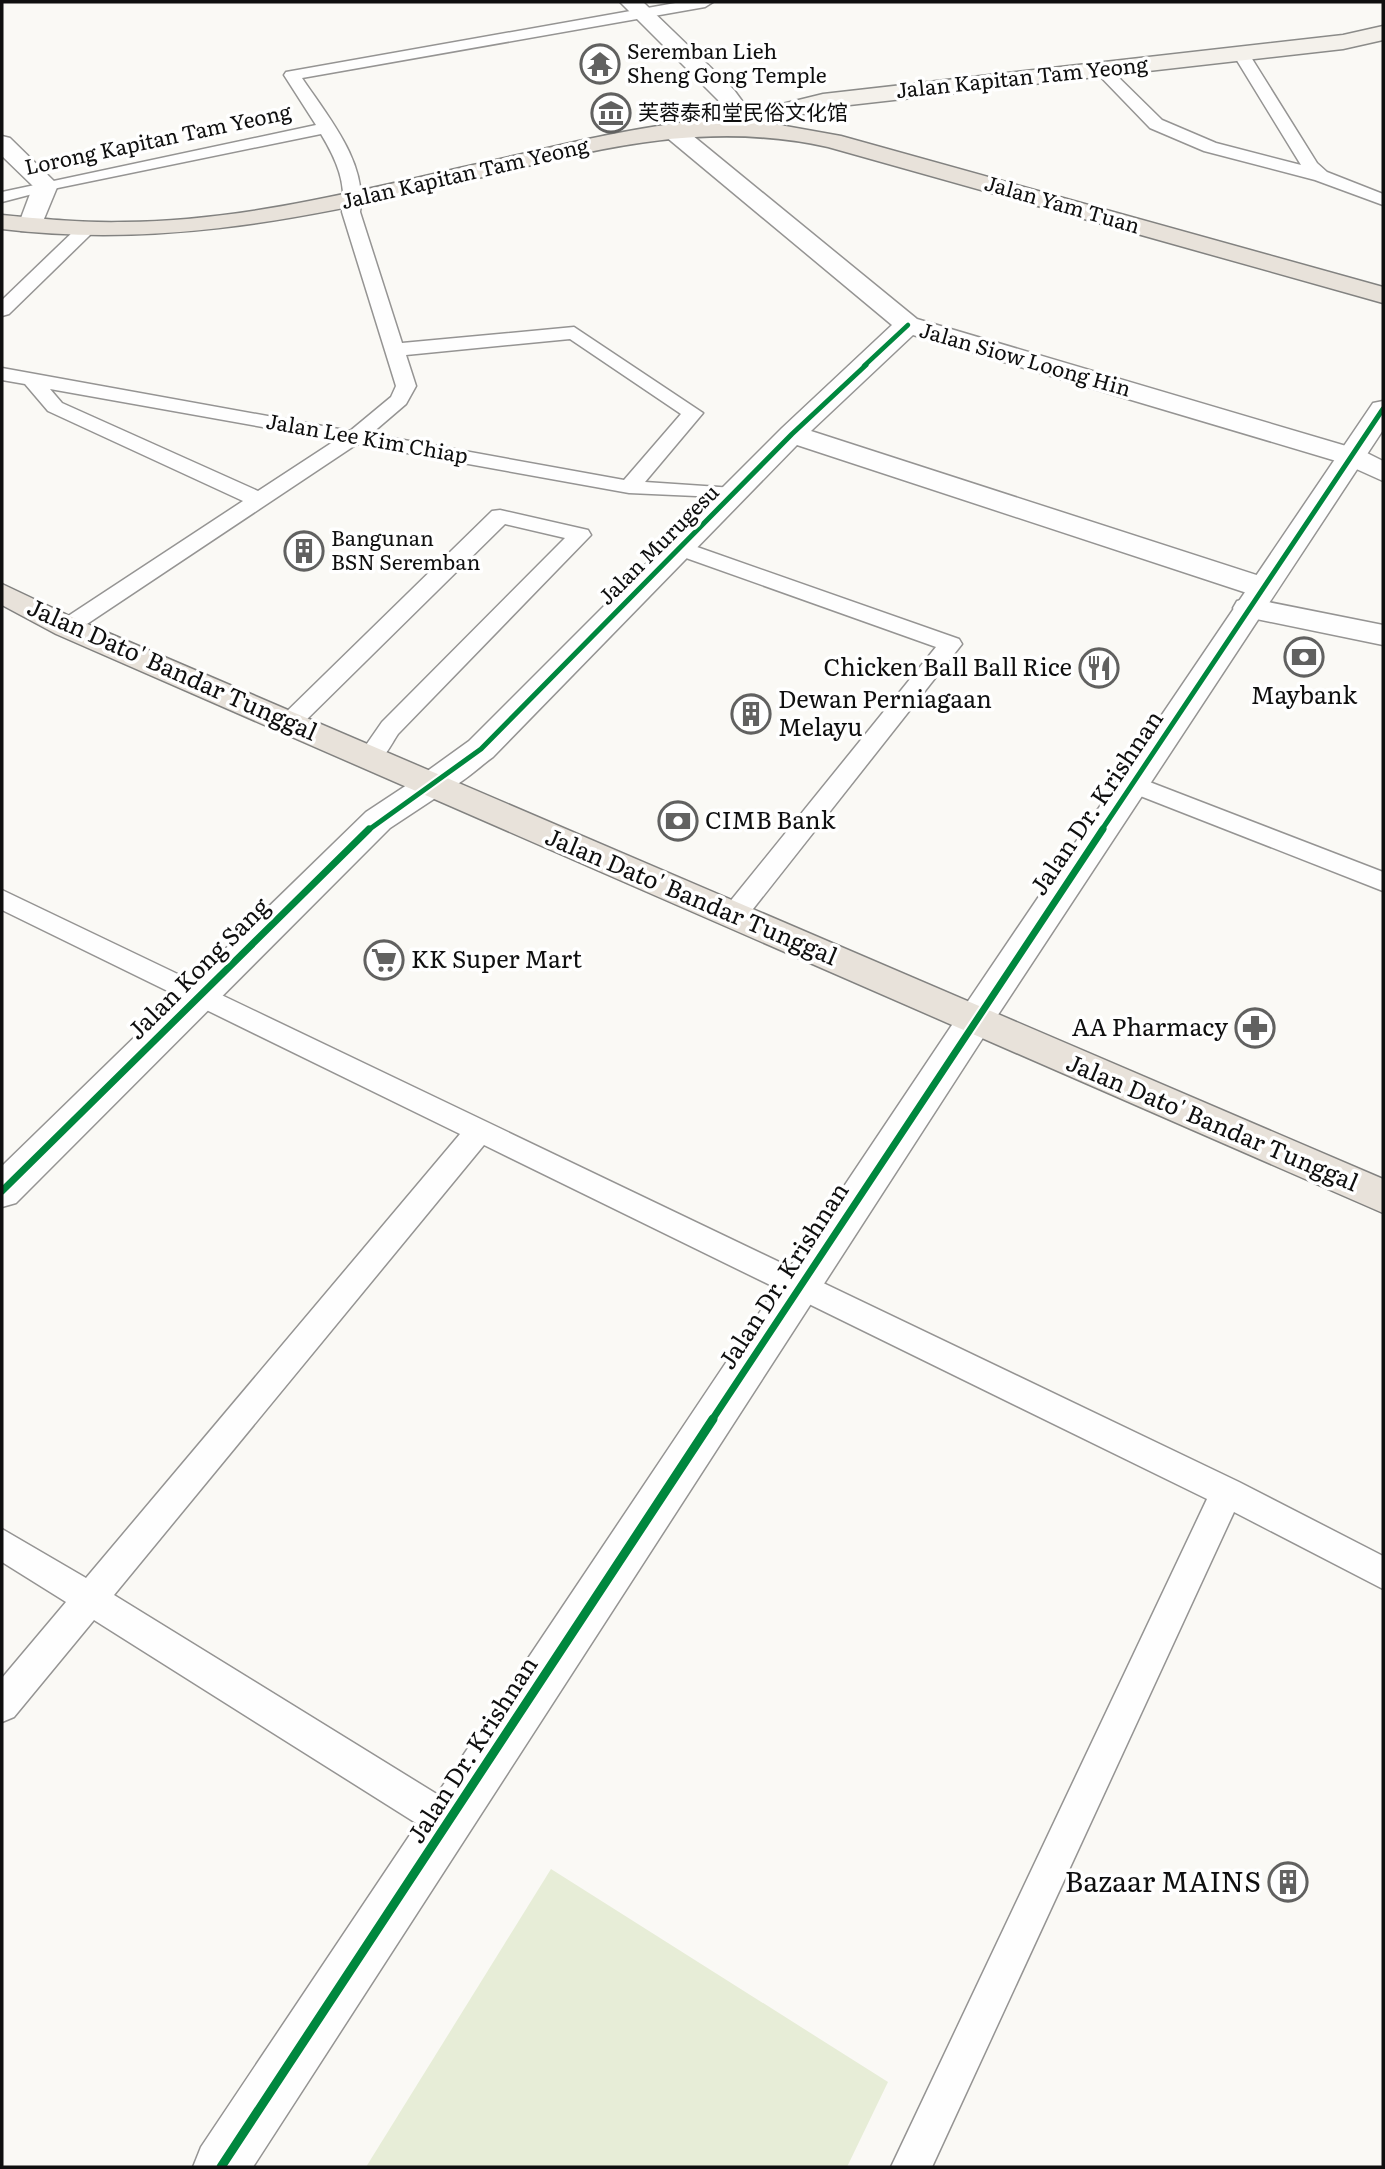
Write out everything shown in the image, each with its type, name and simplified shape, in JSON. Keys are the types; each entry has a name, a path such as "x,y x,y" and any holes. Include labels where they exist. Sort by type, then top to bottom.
{"highway":[{"name":"Jalan Kapitan Tam Yeong","path":"2,222 84,231 166,229 356,199 623,138 673,131 738,127"},
{"name":"Jalan Yam Tuan","path":"738,127 786,130 833,141 1383,295"},
{"name":"Jalan Dato' Bandar Tunggal","path":"2,593 67,627 1383,1197"}],"main road":[{"name":"Jalan Kapitan Tam Yeong","path":"738,127 778,112 823,101 1343,42 1383,33"}],"street":[{"path":"636,8 726,95 733,105 738,127"},
{"name":"Jalan Siow Loong Hin","path":"673,131 908,325 1353,457 1383,472"},
{"path":"2,143 46,185 30,226"},
{"name":"Jalan Murugesu","path":"431,785 481,749 792,434 908,325"},
{"name":"Jalan Dr. Krishnan","path":"221,2167 975,1020 1383,409"},
{"path":"792,434 1255,598 1383,635"},
{"name":"Jalan Kong Sang","path":"2,1191 378,820 431,785"}],"lane":[{"path":"67,627 356,436 399,400 406,386 351,212 356,199 350,173 292,75 636,8 705,2"},
{"path":"1241,54 1298,149 1321,176"},
{"path":"1101,69 1156,124 1210,147 1321,176 1383,200"},
{"name":"Lorong Kapitan Tam Yeong","path":"2,197 46,185 325,128"},
{"path":"2,310 84,231"},
{"path":"395,350 574,334 693,413 629,487"},
{"name":"Jalan Lee Kim Chiap","path":"2,374 629,487 734,494"},
{"path":"32,380 55,407 260,500"},
{"path":"289,723 500,516 580,535 390,728 369,758"},
{"path":"680,548 951,644 733,915"},
{"path":"1134,784 1383,882"},
{"path":"2,898 1227,1492 1383,1573"},
{"path":"2,1704 480,1130"},
{"path":"911,2167 1227,1492"},
{"path":"2,1544 448,1822"}],"green space":[{"path":"551,1869 888,2082 847,2167 366,2167"}],"cycle path":[{"path":"2,1191 378,820 481,749 792,434 908,325"},
{"path":"221,2167 975,1020 1383,409"}],"place":[{"name":"Seremban Lieh Sheng Gong Temple","path":"600,64"},
{"name":"芙蓉泰和堂民俗文化馆","path":"611,113"},
{"name":"Bangunan BSN Seremban","path":"304,551"},
{"name":"Maybank","path":"1304,657"},
{"name":"Chicken Ball Ball Rice","path":"1099,668"},
{"name":"Dewan Perniagaan Melayu","path":"751,714"},
{"name":"CIMB Bank","path":"678,821"},
{"name":"KK Super Mart","path":"384,960"},
{"name":"AA Pharmacy","path":"1255,1028"},
{"name":"Bazaar MAINS","path":"1288,1882"}]}
